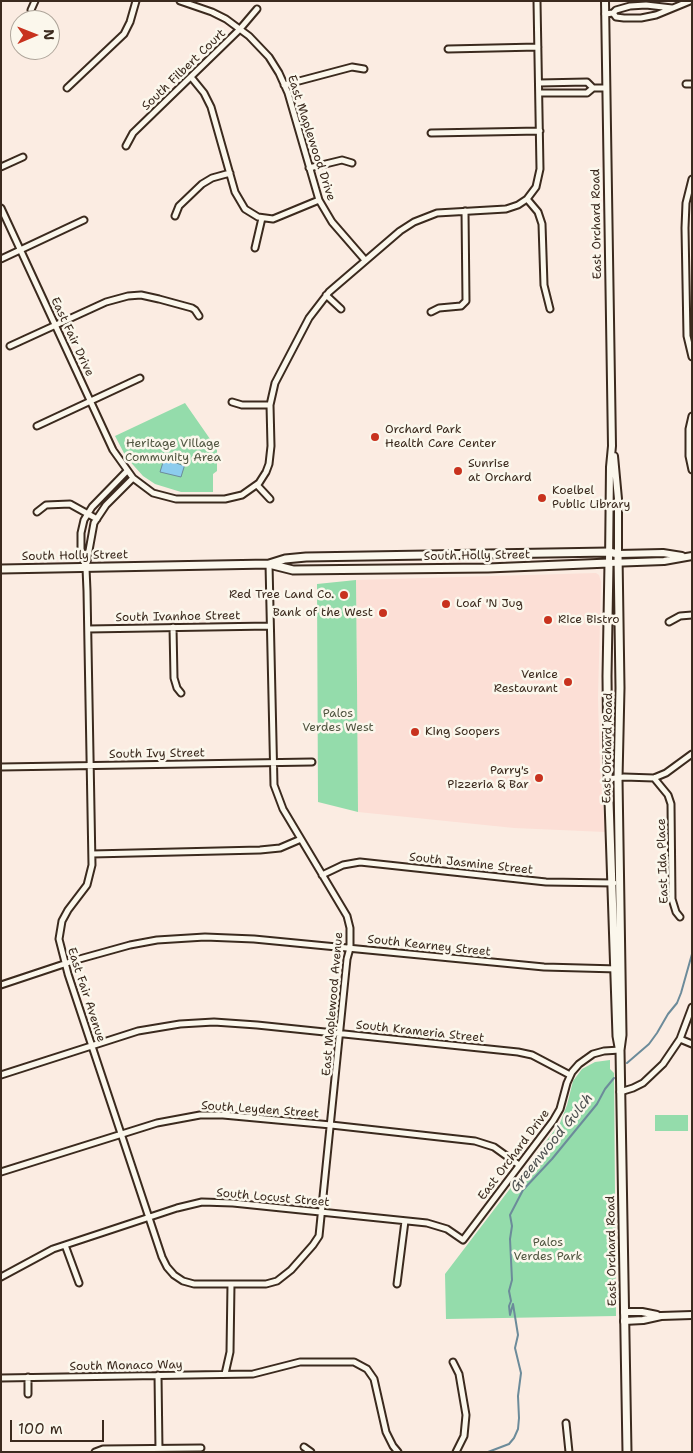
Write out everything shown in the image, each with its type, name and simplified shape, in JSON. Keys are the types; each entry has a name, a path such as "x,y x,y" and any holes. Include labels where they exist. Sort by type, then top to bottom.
{"main road":[{"name":"South Holly Street","path":"269,564 285,559 306,557 609,552 618,554"},
{"name":"East Orchard Road","path":"618,554 620,696 618,969"},
{"name":"South Holly Street","path":"1,569 269,564 293,570 488,568 608,563"},
{"name":"East Orchard Road","path":"608,563 608,779 611,883 622,1035 620,1092 627,1452"}],"street":[{"path":"31,10 35,1"},
{"path":"67,88 124,34 130,22 136,1"},
{"name":"East Maplewood Drive","path":"180,1 219,15 240,29 263,50 274,65 290,101 319,200 332,222 365,260"},
{"path":"270,499 257,485 266,472 270,456 270,405 272,390 309,318 326,295 407,226 422,218 437,213 506,209 518,205 527,199 536,187 540,176 537,1"},
{"name":"East Orchard Road","path":"605,1 609,13 606,88 612,446 608,563"},
{"path":"609,13 616,16 641,18 656,15 690,1"},
{"path":"609,13 630,6 672,8"},
{"name":"South Filbert Court","path":"126,146 133,133 240,29 257,9"},
{"path":"448,49 538,48"},
{"path":"284,85 352,67 364,69"},
{"path":"191,77 211,106 235,192 241,204 249,212 262,218 278,218 319,200"},
{"path":"539,83 587,82 593,88"},
{"path":"539,93 587,93 593,88 606,88"},
{"path":"431,133 540,131"},
{"path":"1,167 23,157"},
{"path":"309,168 342,160 352,163"},
{"path":"175,216 179,206 202,184 212,178 230,173"},
{"path":"692,179 686,212 689,284 687,336 692,357"},
{"path":"527,199 538,212 542,224 544,285 550,309"},
{"name":"East Fair Drive","path":"1,208 113,450 127,472 153,492 167,498 184,500 232,498 248,492 257,485"},
{"path":"431,312 439,308 463,305 466,297 465,211"},
{"path":"255,248 262,218"},
{"path":"1,259 84,220"},
{"path":"10,346 113,299 135,295 149,296 192,308 196,310 199,316"},
{"path":"326,295 341,309"},
{"path":"463,305 467,310"},
{"path":"37,426 140,378"},
{"path":"232,402 242,405 270,405"},
{"path":"692,416 689,429 689,456 692,470"},
{"name":"East Orchard Road","path":"612,446 618,500 618,554"},
{"name":"East Fair Avenue","path":"127,472 98,500 82,526 81,549 86,568 88,630 92,854 91,873 87,884 65,915 60,926 60,946 167,1268 183,1281 194,1284 230,1284"},
{"name":"East Fair Avenue","path":"86,568 92,530 97,518 106,505 133,478"},
{"path":"37,512 46,505 63,504 76,507 97,518"},
{"name":"South Holly Street","path":"618,554 689,556"},
{"name":"South Holly Street","path":"608,563 659,561 689,556"},
{"name":"East Maplewood Avenue","path":"230,1284 272,1283 287,1275 317,1240 320,1230 347,959 350,948 350,928 347,916 276,794 272,762 269,564"},
{"path":"669,622 680,616 692,615"},
{"name":"South Ivanhoe Street","path":"88,630 270,626"},
{"path":"173,628 174,678 177,688 181,693"},
{"path":"608,779 624,777 654,778 666,773 692,754"},
{"name":"South Ivy Street","path":"1,767 312,762"},
{"name":"East Ida Place","path":"654,778 668,796 670,804 672,899 676,912 680,917"},
{"path":"92,854 260,850 280,848 301,839"},
{"name":"South Jasmine Street","path":"322,875 343,865 360,862 546,882 620,883"},
{"name":"South Kearney Street","path":"1,985 130,945 185,938 229,937 544,967 618,969"},
{"path":"620,1092 638,1086 668,1057 680,1039 692,1007"},
{"name":"South Krameria Street","path":"1,1075 151,1028 203,1022 340,1033 523,1053 537,1057 570,1075"},
{"path":"680,1039 692,1044"},
{"name":"East Orchard Drive","path":"463,1240 557,1115 570,1075 579,1064 593,1054 620,1050"},
{"name":"South Leyden Street","path":"1,1172 157,1122 223,1115 331,1125 482,1143 499,1150 519,1165"},
{"name":"South Locust Street","path":"1,1277 45,1252 65,1244 188,1205 218,1202 405,1221 437,1226 463,1240"},
{"path":"397,1284 405,1221"},
{"path":"65,1244 79,1283"},
{"path":"225,1374 230,1352 230,1284"},
{"path":"624,1312 642,1312 661,1316"},
{"path":"624,1321 643,1320 661,1316 691,1315"},
{"name":"South Monaco Way","path":"1,1378 253,1374 308,1361 348,1361 360,1364 367,1369 374,1380 386,1432 396,1451"},
{"path":"453,1362 459,1374 466,1415 464,1436 456,1452"},
{"path":"158,1375 160,1450"},
{"path":"28,1377 28,1394"},
{"path":"566,1423 569,1452"},
{"path":"304,1447 311,1452"},
{"path":"96,1452 103,1449 160,1450 201,1448"}],"shaded area":[{"path":"596,573 599,575 601,582 598,698 600,768 605,832 514,828 358,812 356,580"}],"green space":[{"name":"Heritage Village Community Area","path":"185,403 217,449 217,471 213,474 213,492 181,492 155,484 143,476 126,457 115,436"},
{"name":"Palos Verdes West","path":"356,580 358,812 318,802 317,584"},
{"name":"Palos Verdes Park","path":"610,1060 610,1069 614,1073 616,1316 446,1319 445,1274 560,1123 573,1081 582,1069 595,1062"},
{"path":"655,1115 688,1115 688,1131 655,1131"}],"water":[{"path":"164,459 182,465 183,463 185,464 181,477 160,472"}],"waterway":[{"name":"Greenwood Gulch","path":"627,1063 649,1044 677,1003 692,954"},
{"name":"Greenwood Gulch","path":"488,1452 509,1444 518,1429 518,1396 521,1373 515,1348 518,1335 513,1304 510,1315 509,1306 511,1301 509,1291 512,1280 510,1239 512,1226 510,1215 523,1190 552,1159 597,1104 605,1089 614,1078"}],"place":[{"name":"Orchard Park Health Care Center","path":"375,437"},
{"name":"Sunrise at Orchard","path":"458,471"},
{"name":"Koelbel Public Library","path":"542,498"},
{"name":"Red Tree Land Co.","path":"344,595"},
{"name":"Loaf 'N Jug","path":"446,604"},
{"name":"Bank of the West","path":"383,613"},
{"name":"Rice Bistro","path":"548,620"},
{"name":"Venice Restaurant","path":"568,682"},
{"name":"King Soopers","path":"415,732"},
{"name":"Parry's Pizzeria & Bar","path":"539,778"}]}
